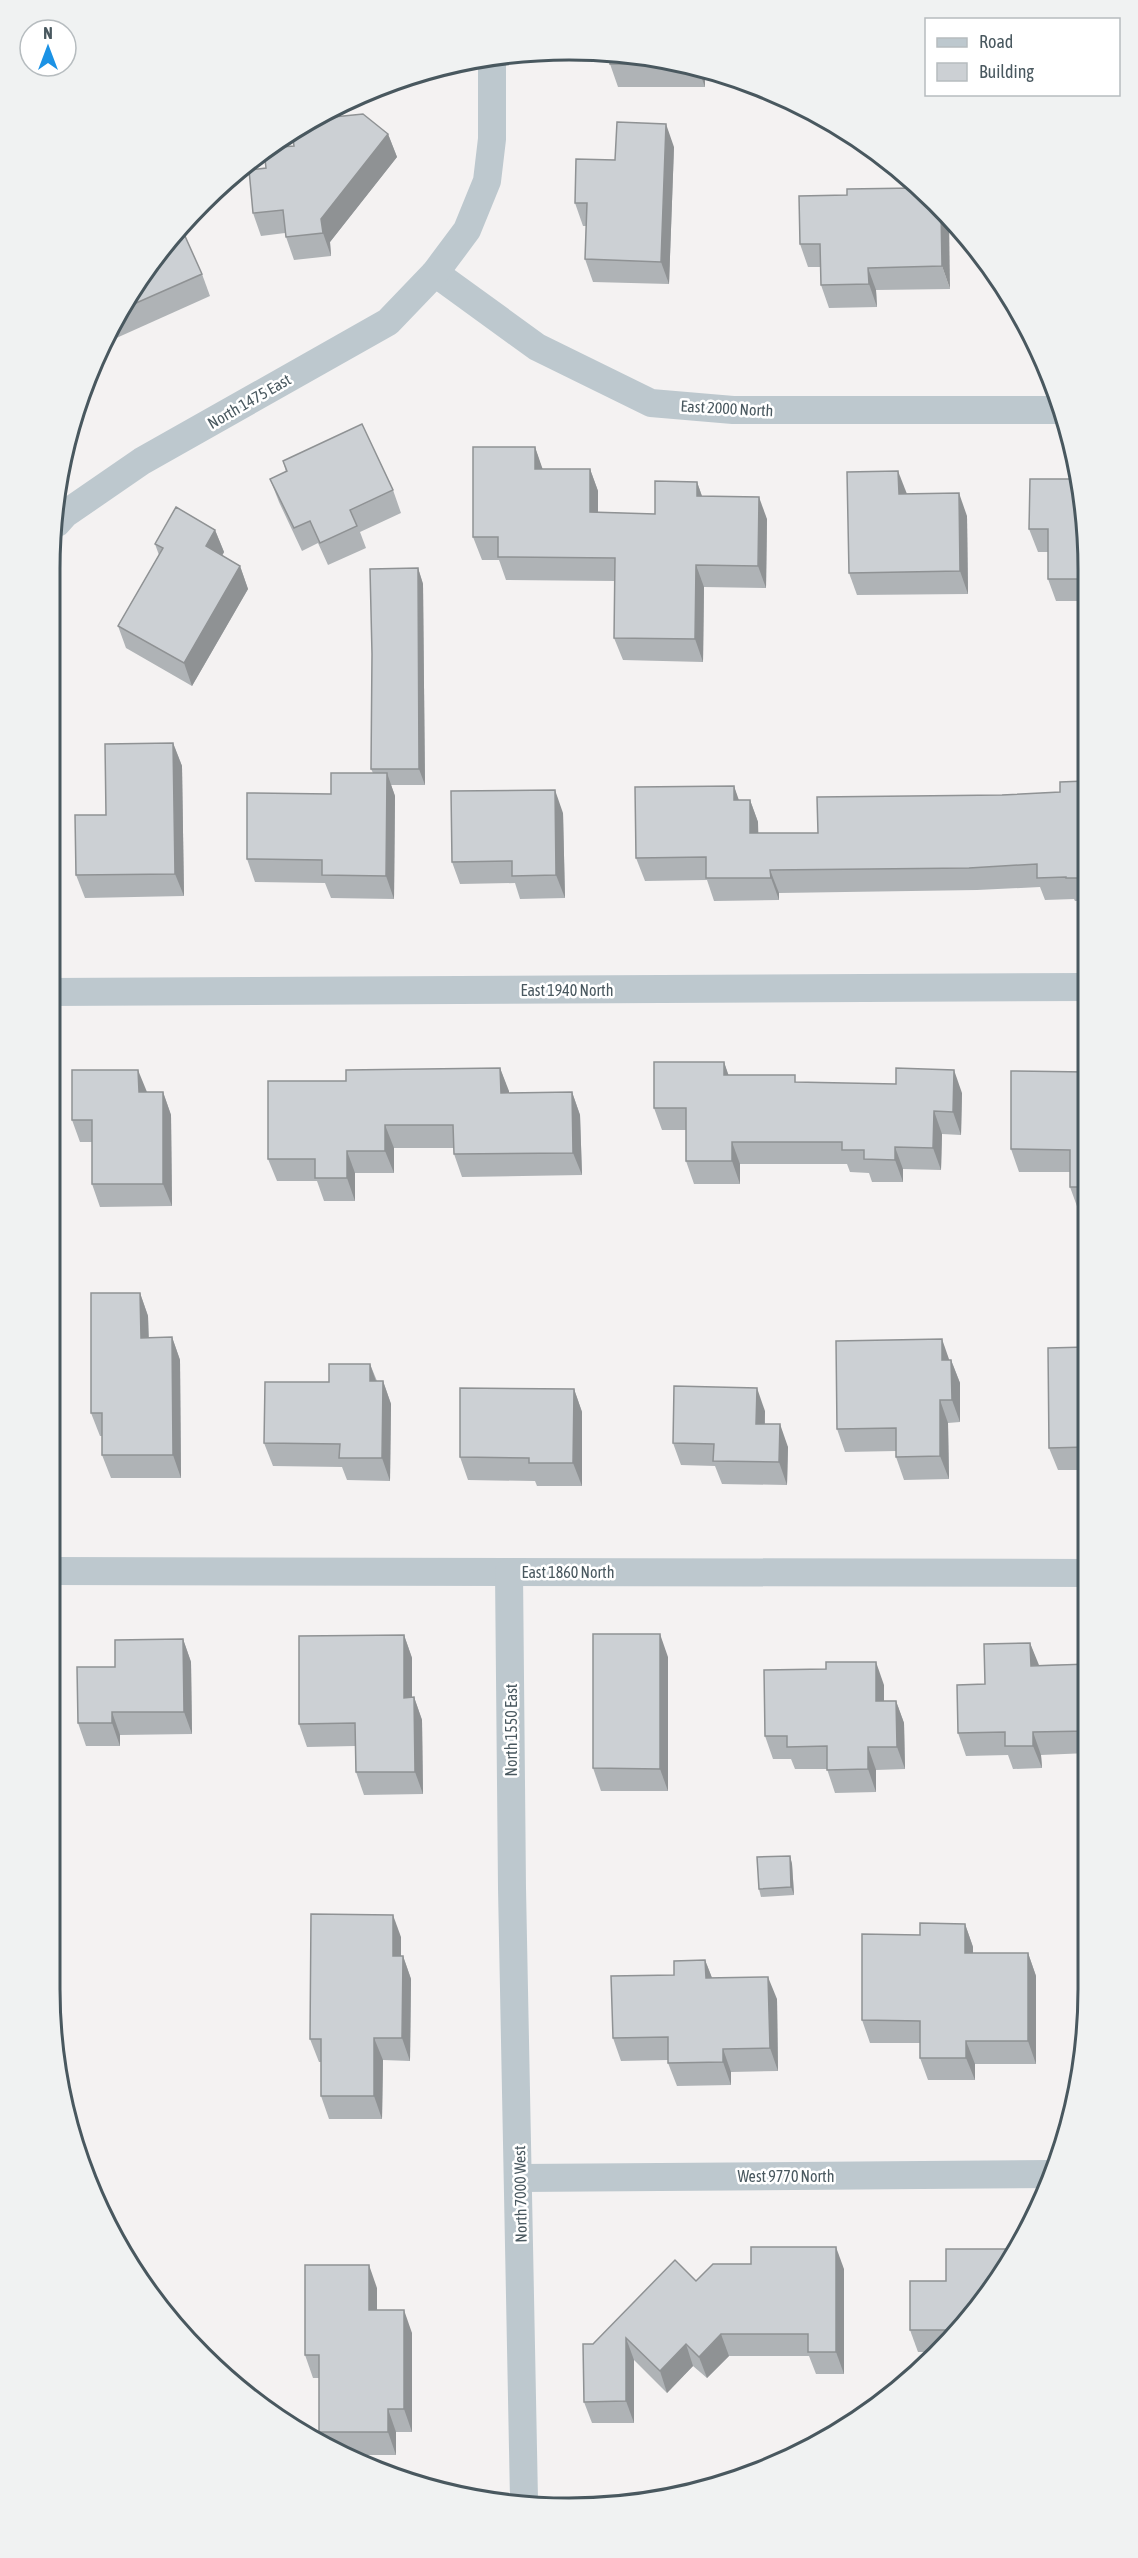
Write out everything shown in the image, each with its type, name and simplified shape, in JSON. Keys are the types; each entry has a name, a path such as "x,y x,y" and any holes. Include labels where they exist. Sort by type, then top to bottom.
{"street":[{"path":"435,273 468,230 487,181 492,139 492,66"},
{"name":"East 2000 North","path":"435,273 537,347 651,403 733,410 1053,410"},
{"name":"North 1475 East","path":"63,517 142,461 388,322 435,273"},
{"name":"East 1940 North","path":"60,992 1078,987"},
{"name":"East 1860 North","path":"60,1571 1078,1573"},
{"name":"North 1550 East","path":"510,1572 512,1888"},
{"name":"North 7000 West","path":"512,1888 520,2178 524,2496"},
{"name":"West 9770 North","path":"520,2178 1043,2174"}],"building":[{"path":"610,62 635,64 610,64"},
{"path":"363,114 388,134 321,219 323,233 286,237 283,210 253,213 249,173 253,169 266,168 265,161 285,147 294,146 293,141 335,117"},
{"path":"617,122 666,124 661,262 585,259 587,203 575,203 576,159 615,160"},
{"path":"907,188 941,222 942,266 868,268 869,284 821,285 820,244 800,244 799,196 847,195 847,189"},
{"path":"184,235 202,274 135,304"},
{"path":"362,424 393,490 350,510 357,526 320,543 310,521 294,528 270,479 287,471 283,461"},
{"path":"473,447 535,447 535,469 590,469 590,512 655,514 655,481 697,482 697,496 759,497 758,566 696,565 695,639 614,638 615,558 498,557 498,537 473,537"},
{"path":"898,471 899,494 959,493 960,571 849,573 847,472"},
{"path":"1030,479 1070,479 1077,536 1078,579 1048,579 1048,529 1029,529"},
{"path":"176,507 215,530 206,546 240,566 184,663 118,626 163,548 155,544"},
{"path":"418,568 419,769 371,769 370,569"},
{"path":"173,743 175,874 76,875 75,815 106,815 105,744"},
{"path":"331,773 387,773 386,876 322,875 322,860 247,859 247,793 331,794"},
{"path":"1078,781 1078,878 1037,878 1037,864 969,868 770,870 771,878 706,878 706,857 636,858 635,787 734,786 734,800 750,800 750,833 818,833 817,797 1002,795 1060,792 1060,782"},
{"path":"555,790 556,875 512,876 512,861 452,862 451,791"},
{"path":"654,1062 724,1062 724,1075 795,1075 795,1082 896,1084 896,1068 954,1070 953,1112 934,1111 933,1148 895,1147 895,1160 864,1159 864,1150 842,1150 842,1142 732,1142 732,1161 686,1161 686,1108 654,1108"},
{"path":"500,1068 501,1093 572,1092 573,1153 454,1154 453,1125 385,1125 385,1151 347,1151 347,1178 315,1178 315,1159 268,1159 268,1081 346,1081 346,1070"},
{"path":"72,1070 138,1070 139,1092 163,1092 163,1184 92,1184 92,1120 72,1120"},
{"path":"1011,1071 1078,1072 1078,1187 1070,1187 1070,1150 1011,1149"},
{"path":"91,1293 140,1293 141,1338 172,1337 173,1455 102,1455 102,1413 91,1413"},
{"path":"942,1339 942,1360 951,1360 952,1400 940,1400 940,1456 896,1457 896,1428 837,1429 836,1341"},
{"path":"1078,1347 1078,1447 1049,1448 1048,1348"},
{"path":"329,1364 370,1364 370,1381 383,1381 382,1458 339,1458 340,1444 264,1443 265,1382 329,1382"},
{"path":"674,1386 757,1388 756,1424 780,1424 779,1462 713,1461 714,1444 673,1443"},
{"path":"460,1388 574,1389 573,1463 529,1463 529,1458 460,1457"},
{"path":"593,1634 660,1634 660,1769 593,1768"},
{"path":"404,1635 404,1698 414,1697 415,1772 356,1772 355,1723 299,1724 299,1636"},
{"path":"183,1639 184,1712 112,1712 112,1723 78,1723 77,1667 115,1667 115,1640"},
{"path":"1030,1643 1031,1666 1078,1664 1078,1731 1033,1732 1033,1746 1005,1746 1005,1732 958,1733 957,1685 985,1684 984,1644"},
{"path":"826,1662 876,1662 876,1701 896,1701 897,1747 868,1747 868,1769 827,1770 827,1746 787,1747 787,1736 765,1736 764,1670 826,1669"},
{"path":"790,1856 791,1887 759,1889 757,1857"},
{"path":"311,1914 393,1915 393,1956 403,1956 402,2038 374,2038 374,2096 321,2096 321,2039 310,2039"},
{"path":"920,1923 965,1924 965,1953 1028,1953 1028,2041 966,2041 966,2058 920,2058 920,2021 862,2020 862,1934 920,1935"},
{"path":"705,1960 706,1978 768,1977 770,2048 723,2049 723,2062 668,2063 668,2037 613,2038 611,1976 674,1975 674,1961"},
{"path":"751,2247 836,2247 836,2352 808,2352 808,2334 721,2334 699,2357 686,2344 660,2371 626,2338 626,2401 584,2402 583,2344 593,2344 675,2260 696,2281 713,2264 751,2264"},
{"path":"946,2249 1007,2249 973,2299 947,2330 910,2330 910,2281 946,2281"},
{"path":"305,2265 369,2265 369,2310 404,2310 404,2409 388,2409 388,2432 319,2432 319,2355 305,2355"}]}
